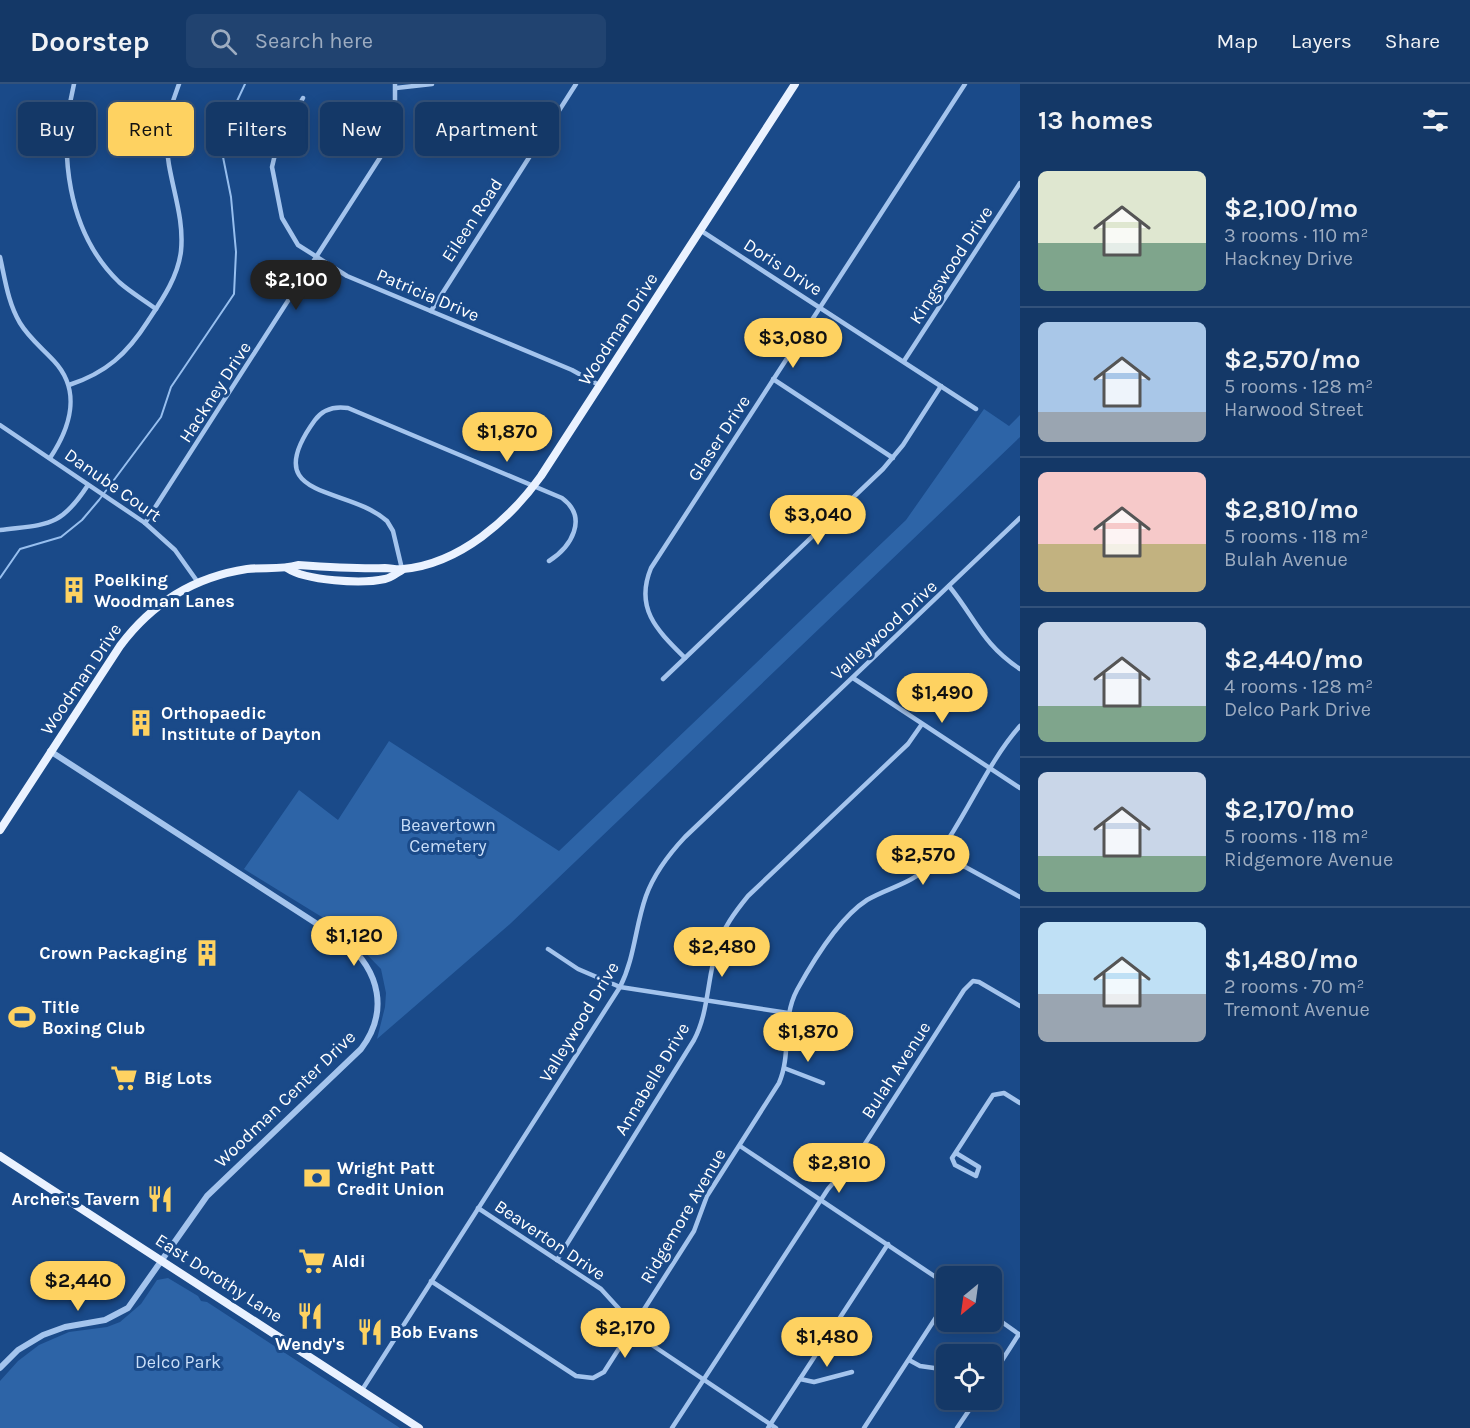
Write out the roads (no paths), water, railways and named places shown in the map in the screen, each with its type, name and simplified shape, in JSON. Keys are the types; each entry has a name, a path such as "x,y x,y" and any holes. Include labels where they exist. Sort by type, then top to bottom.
{"main road":[{"name":"Woodman Drive","path":"0,830 129,634 161,604 197,581 247,569 287,568 297,575 368,580 388,579 402,570 437,560 476,540 510,514 534,485 795,84"},
{"name":"East Dorothy Lane","path":"0,1156 419,1428"}],"street":[{"path":"74,84 67,141 70,186 80,221 89,242 108,270 131,292 156,309"},
{"path":"69,386 104,371 122,357 156,309 172,280 181,253 181,221 167,147 169,118 179,84"},
{"path":"395,86 432,84"},
{"name":"Eileen Road","path":"431,311 576,84"},
{"name":"Glaser Drive","path":"685,658 652,620 646,600 647,577 657,558 965,84"},
{"name":"Hackney Drive","path":"146,523 388,143 395,120 395,86"},
{"name":"Patricia Drive","path":"303,98 277,146 272,177 288,232 298,245 316,259 347,276 572,370 599,386"},
{"name":"Kingswood Drive","path":"904,361 1020,183"},
{"name":"Doris Drive","path":"700,230 976,409"},
{"path":"0,256 1,271 20,322 33,340 59,366 69,386 71,404 68,426 50,458"},
{"path":"773,379 893,458"},
{"path":"663,679 893,458 941,386"},
{"path":"402,570 393,531 387,521 309,485 297,471 297,451 316,419 330,408 348,408 534,485 567,502 576,518 576,529 568,544 549,561"},
{"name":"Danube Court","path":"0,425 146,523 175,550 197,581"},
{"path":"0,530 42,525 59,520 76,503 88,484"},
{"name":"Valleywood Drive","path":"362,1390 620,987 632,962 646,895 668,856 685,837 1019,521"},
{"path":"949,586 981,634 1000,655 1020,669"},
{"path":"853,678 1020,788"},
{"name":"Annabelle Drive","path":"557,1260 694,1040 706,999 717,947 734,913 748,896 908,744 922,724"},
{"path":"823,1083 784,1068 788,1013 798,989 843,920 869,899 918,876 938,852 1020,726"},
{"name":"Woodman Center Drive","path":"0,1368 18,1350 43,1335 65,1327 105,1320 120,1314 130,1305 215,1187 361,1050 375,1023 378,1004 375,984 363,960 338,938 50,752"},
{"path":"938,852 1020,897"},
{"path":"548,949 578,969 620,987 788,1013"},
{"name":"Bulah Avenue","path":"672,1428 821,1199 861,1150 969,985 973,981 980,982 1020,1006"},
{"name":"Ridgemore Avenue","path":"431,1281 582,1378 593,1378 604,1371 694,1231 707,1196 779,1083 784,1068"},
{"path":"956,1153 979,1167 976,1176 955,1165 952,1158 993,1095 1004,1093 1020,1103"},
{"path":"740,1146 936,1277"},
{"name":"Beaverton Drive","path":"478,1208 601,1290 666,1356 769,1426 776,1428"},
{"path":"769,1426 888,1244"},
{"path":"864,1428 936,1318"},
{"path":"1002,1322 1020,1334 1002,1361"},
{"path":"909,1360 921,1366 936,1368"},
{"path":"800,1379 814,1382 852,1372"},
{"path":"957,1428 969,1410"}],"waterway":[{"path":"0,578 20,549 61,537 82,520 99,500 161,417 171,387 234,294 236,252 231,197 223,157 222,133 245,84"}],"place":[{"name":"Poelking Woodman Lanes","path":"74,590"},
{"name":"Orthopaedic Institute of Dayton","path":"141,723"},
{"name":"Crown Packaging","path":"207,953"},
{"name":"Title Boxing Club","path":"22,1017"},
{"name":"Big Lots","path":"124,1078"},
{"name":"Wright Patt Credit Union","path":"317,1178"},
{"name":"Archer's Tavern","path":"160,1199"},
{"name":"Aldi","path":"312,1261"},
{"name":"Wendy's","path":"310,1316"},
{"name":"Bob Evans","path":"370,1332"}],"park label":[{"name":"Beavertown Cemetery","path":"448,835"},
{"name":"Delco Park","path":"178,1362"}]}
